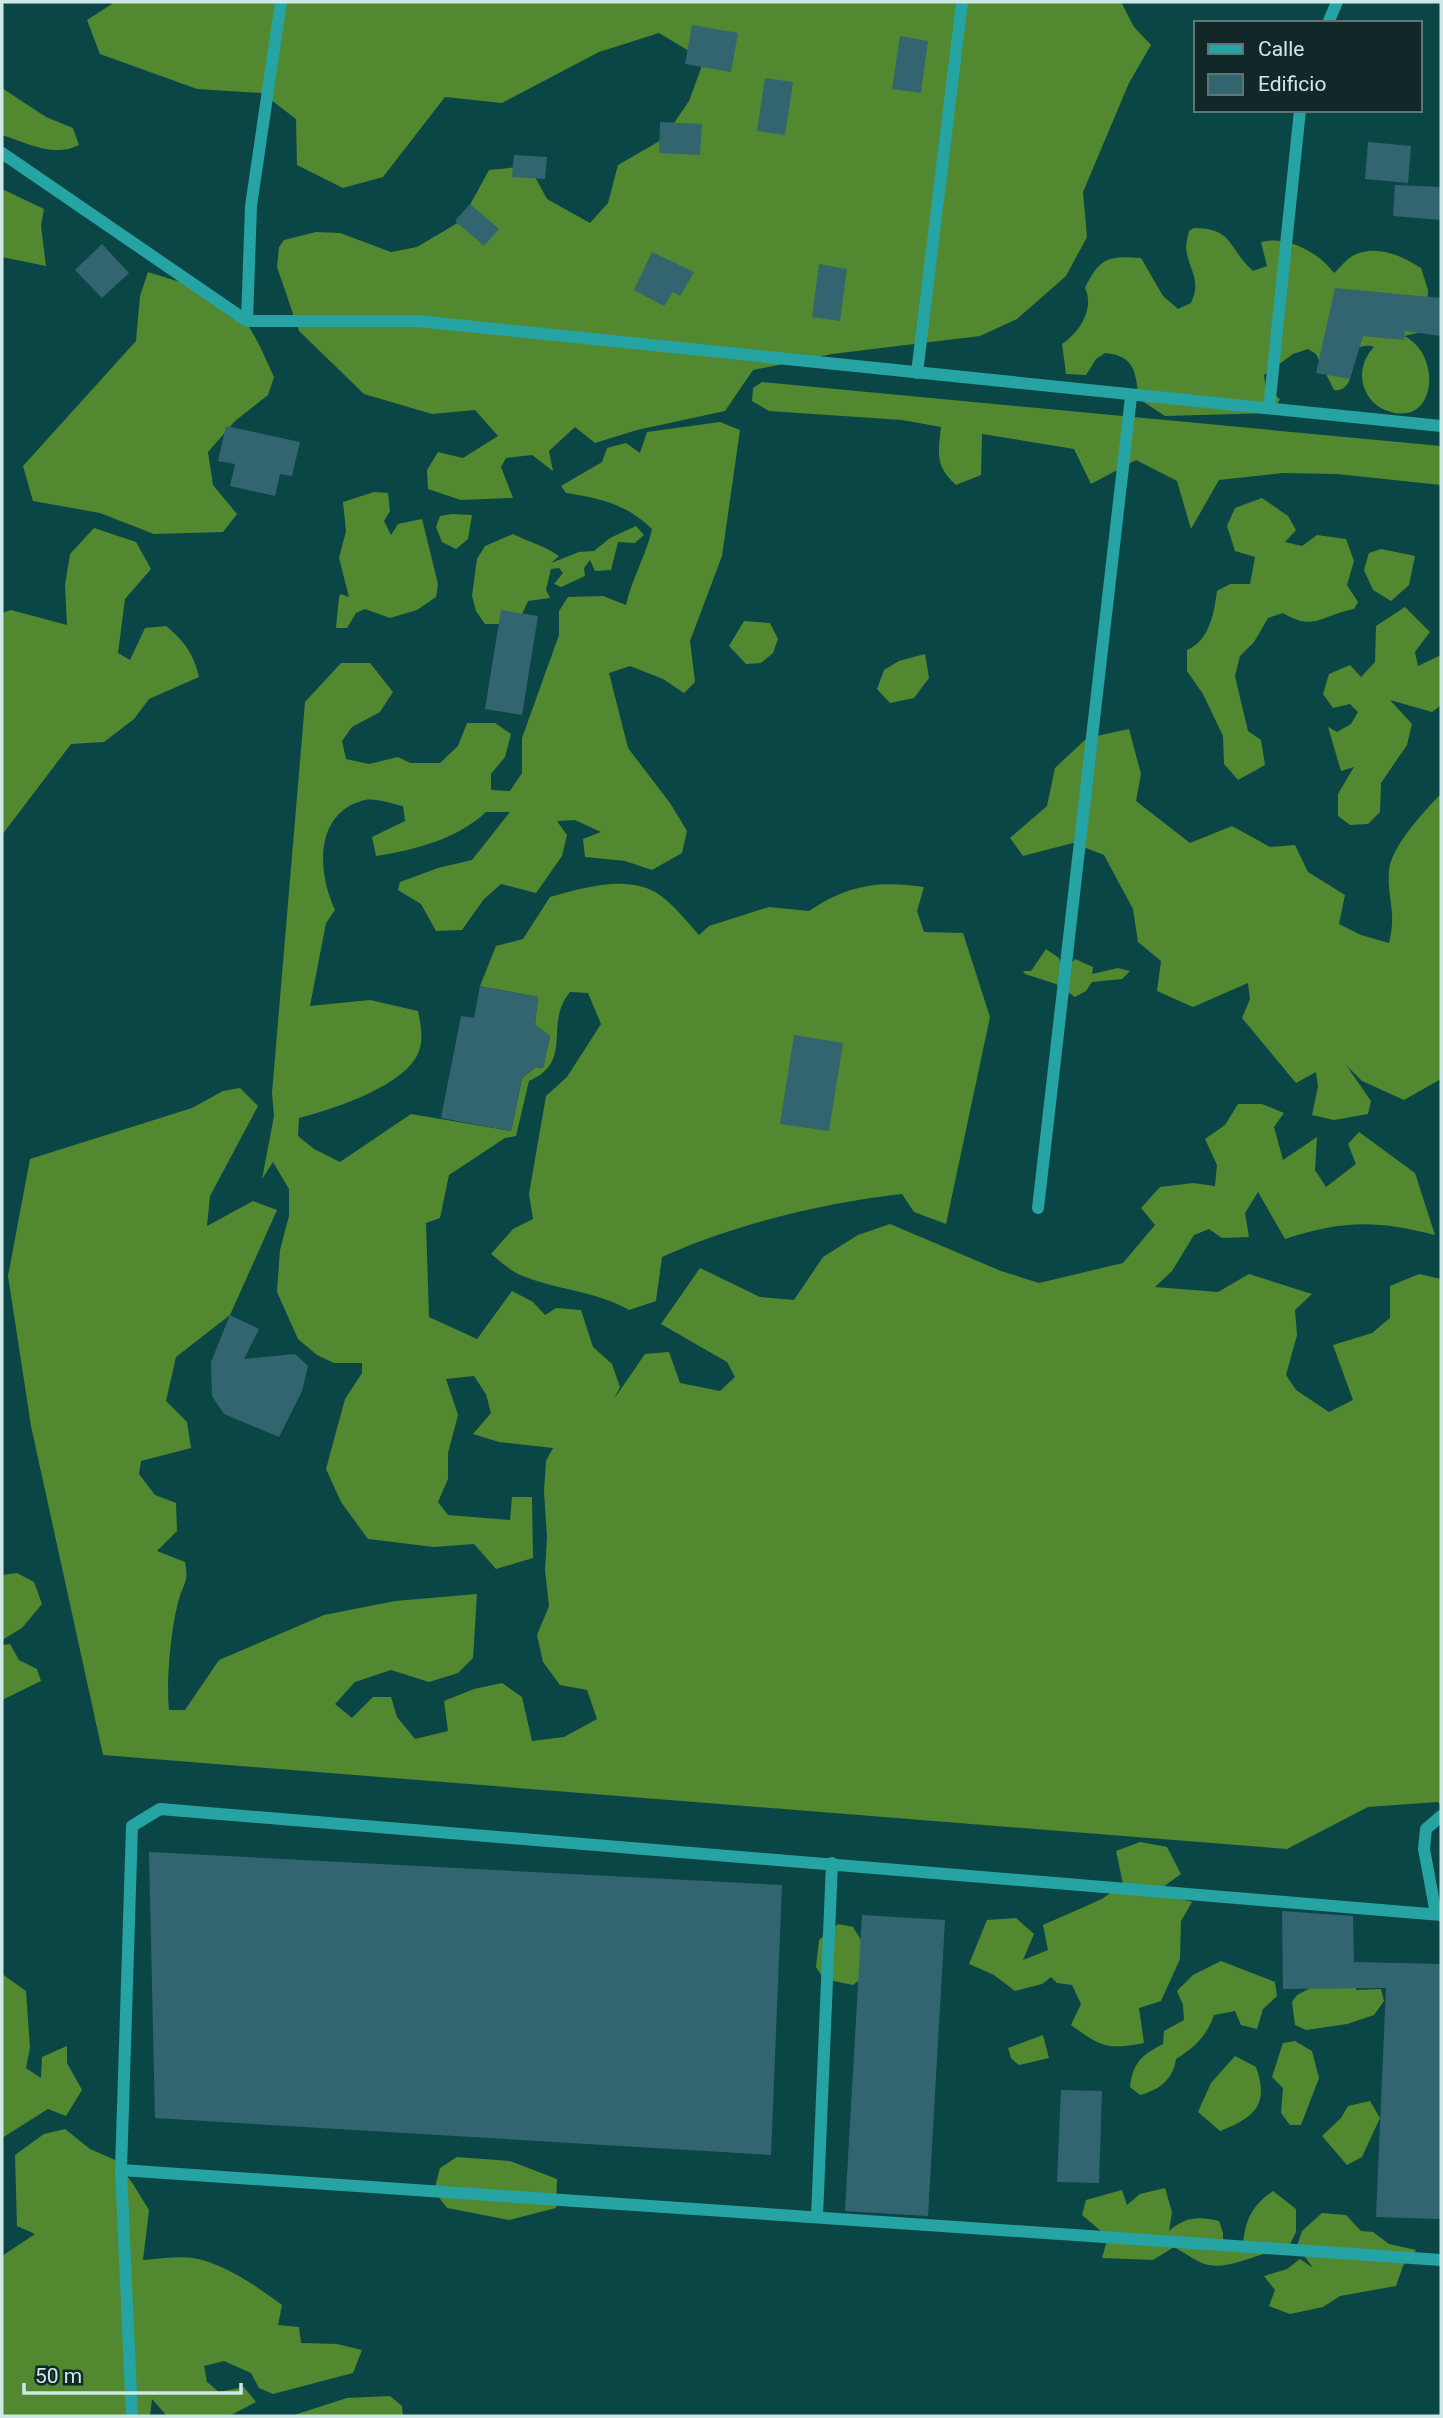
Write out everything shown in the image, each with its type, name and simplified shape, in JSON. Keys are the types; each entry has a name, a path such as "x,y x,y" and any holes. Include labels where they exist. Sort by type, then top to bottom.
{"street":[{"path":"247,321 251,206 281,2"},
{"path":"916,373 962,2"},
{"path":"1329,21 1337,2"},
{"path":"1269,408 1300,112"},
{"path":"2,153 247,321 417,321 1131,397 1441,426"},
{"path":"1038,1208 1131,397"},
{"path":"132,2416 121,2170 132,1826 160,1809 1439,1914 1424,1849 1426,1829 1441,1816"},
{"path":"817,2216 832,1863"},
{"path":"121,2170 1441,2260"}],"green space":[{"path":"115,2 1121,2 1134,27 1151,45 1129,83 1083,192 1087,237 1066,276 1017,319 980,336 832,354 753,370 725,411 637,430 595,443 575,427 549,451 553,471 532,455 506,458 501,467 513,498 461,500 428,489 427,470 438,452 463,458 498,436 475,410 432,414 364,394 299,331 277,267 279,247 284,240 316,232 340,233 391,252 417,247 461,221 489,170 529,166 547,199 590,223 608,203 618,165 663,139 689,101 704,60 659,33 599,52 502,103 445,97 383,177 343,188 297,165 296,119 262,93 197,89 100,54 87,20"},
{"path":"2,88 46,117 73,128 79,145 70,149 50,150 2,135"},
{"path":"2,189 44,209 41,226 46,266 2,257"},
{"path":"1194,228 1207,229 1224,236 1253,271 1267,266 1261,242 1271,241 1302,247 1334,273 1351,256 1372,251 1398,256 1421,268 1428,290 1426,331 1404,336 1417,345 1425,358 1429,388 1424,401 1415,410 1402,414 1385,410 1372,401 1365,391 1362,376 1365,360 1374,347 1370,346 1357,348 1342,359 1350,379 1340,390 1334,390 1316,354 1308,349 1293,354 1264,375 1266,388 1280,399 1272,413 1165,416 1139,399 1135,374 1129,362 1105,353 1096,359 1086,375 1066,374 1062,344 1084,320 1088,304 1085,288 1101,264 1113,258 1141,258 1163,296 1178,309 1191,303 1195,282 1186,248 1189,231"},
{"path":"148,272 216,295 233,307 251,331 274,377 268,395 235,421 208,452 213,485 237,514 223,532 154,534 100,513 33,501 23,466 136,341 140,296"},
{"path":"762,382 1441,446 1441,485 1337,474 1283,473 1219,480 1191,529 1177,481 1136,460 1091,484 1074,449 982,434 981,475 956,485 941,465 941,427 902,420 769,411 752,401 753,388"},
{"path":"720,422 740,430 722,556 690,641 695,682 684,693 663,679 630,666 609,673 628,748 670,803 687,831 682,853 652,870 625,861 585,857 583,839 601,832 575,820 557,821 567,835 562,856 536,893 501,884 484,899 462,930 436,931 421,904 398,890 400,882 438,868 472,860 510,812 486,812 462,829 435,842 376,856 372,837 405,821 403,806 379,800 365,800 348,807 336,817 328,830 324,845 325,878 335,910 326,923 310,1006 370,1000 418,1011 421,1041 415,1059 406,1070 362,1096 299,1118 298,1136 314,1149 340,1162 411,1114 511,1131 522,1078 536,1067 543,1068 550,1036 535,1025 538,997 480,986 496,946 523,939 550,897 607,884 635,885 661,896 699,935 709,926 769,907 809,911 837,895 864,887 892,884 924,887 917,911 924,932 963,933 990,1017 946,1224 914,1212 902,1194 811,1209 748,1225 662,1257 656,1301 629,1310 602,1298 546,1284 514,1272 491,1254 513,1229 533,1219 529,1194 546,1096 567,1077 601,1024 588,993 570,992 562,1004 555,1052 543,1073 529,1081 516,1136 505,1138 449,1175 440,1218 426,1223 429,1317 477,1339 512,1291 533,1302 545,1315 556,1308 581,1310 593,1347 612,1364 620,1387 614,1399 645,1354 669,1352 680,1383 720,1391 735,1377 727,1362 661,1324 700,1268 760,1297 794,1300 823,1257 858,1235 890,1224 1001,1271 1039,1283 1123,1263 1155,1225 1141,1208 1160,1187 1193,1183 1215,1186 1217,1165 1205,1139 1225,1125 1238,1104 1262,1104 1284,1113 1274,1127 1283,1160 1317,1137 1315,1170 1326,1187 1356,1164 1348,1144 1359,1132 1415,1173 1435,1235 1395,1227 1360,1224 1324,1228 1285,1239 1258,1192 1245,1213 1249,1237 1222,1238 1209,1229 1194,1235 1172,1271 1155,1287 1218,1292 1249,1274 1312,1294 1295,1310 1297,1335 1286,1375 1296,1390 1329,1412 1353,1400 1333,1345 1372,1333 1390,1318 1390,1286 1419,1274 1441,1279 1441,1806 1438,1802 1368,1807 1287,1849 103,1755 31,1426 8,1276 30,1159 192,1108 223,1091 240,1088 258,1106 210,1196 207,1226 253,1201 277,1210 230,1315 176,1357 166,1401 187,1422 191,1448 141,1461 139,1474 155,1495 176,1503 177,1531 157,1551 185,1562 186,1569 172,1639 169,1710 185,1710 219,1660 324,1615 395,1601 477,1594 473,1658 458,1673 429,1682 391,1670 355,1682 335,1704 352,1718 373,1697 391,1697 397,1717 415,1739 448,1731 444,1701 474,1689 502,1683 522,1697 532,1741 564,1737 597,1719 587,1690 560,1685 543,1662 537,1635 549,1606 545,1570 547,1537 544,1491 546,1461 553,1448 499,1442 473,1434 491,1413 486,1394 474,1376 446,1379 458,1415 448,1453 448,1479 438,1502 448,1515 510,1520 512,1497 532,1497 533,1558 496,1569 474,1544 434,1547 368,1539 341,1502 326,1469 345,1399 362,1373 362,1363 334,1363 317,1355 298,1339 277,1292 280,1250 289,1216 289,1189 273,1162 262,1179 274,1116 272,1093 305,702 341,663 370,663 393,692 380,712 352,727 342,741 346,759 369,764 398,757 410,763 440,763 458,746 467,723 495,723 511,734 505,757 491,774 491,790 510,791 522,773 522,738 559,635 559,611 568,597 603,596 626,605 652,529 623,508 602,500 566,493 561,486 602,462 607,448 626,443 640,453 647,432"},
{"path":"374,492 388,493 390,511 384,521 391,535 398,524 422,519 438,584 436,597 417,610 390,618 365,609 356,613 347,628 336,628 339,597 341,594 349,597 339,558 346,531 343,502"},
{"path":"1262,498 1288,516 1296,530 1285,542 1302,546 1317,535 1346,539 1354,561 1347,585 1358,602 1354,609 1311,622 1294,619 1283,613 1268,618 1254,642 1240,656 1235,676 1248,731 1261,740 1265,765 1238,780 1224,764 1223,736 1203,694 1187,671 1187,650 1206,633 1217,591 1230,584 1250,584 1255,557 1235,551 1227,526 1235,508"},
{"path":"472,515 468,539 456,549 442,542 436,527 440,516"},
{"path":"636,526 644,535 635,543 618,542 611,570 595,571 590,560 584,568 585,576 561,587 554,584 563,573 559,568 551,569 546,590 550,598 528,601 522,614 499,624 485,624 476,611 472,596 477,559 485,546 513,534 559,556 551,563 579,552 594,551 610,538"},
{"path":"94,528 136,542 151,569 125,599 118,653 130,660 145,628 166,626 187,648 199,677 149,699 134,719 104,742 71,744 2,835 2,613 11,610 67,625 65,585 70,554"},
{"path":"1381,549 1415,556 1409,585 1391,601 1373,590 1364,570 1369,553"},
{"path":"1405,607 1430,632 1415,652 1418,666 1441,655 1441,705 1432,712 1390,700 1412,724 1407,745 1381,783 1380,812 1368,824 1350,825 1338,816 1338,794 1354,767 1341,771 1328,727 1337,732 1351,724 1358,712 1350,704 1333,708 1323,694 1329,674 1350,665 1361,677 1375,662 1376,626"},
{"path":"744,621 770,623 778,639 773,653 761,663 746,664 729,646"},
{"path":"925,654 929,678 914,698 890,703 877,689 884,670 899,661"},
{"path":"1129,729 1141,774 1136,801 1190,843 1232,826 1270,847 1295,845 1308,872 1345,895 1339,924 1361,935 1389,943 1392,922 1389,881 1391,862 1409,830 1441,794 1441,1079 1404,1100 1362,1081 1346,1065 1371,1101 1368,1114 1334,1120 1312,1115 1318,1086 1316,1072 1296,1083 1242,1018 1250,999 1248,983 1193,1007 1157,991 1161,961 1138,942 1133,909 1104,855 1073,843 1023,856 1010,838 1047,806 1055,768 1087,738"},
{"path":"1046,949 1059,958 1063,971 1075,959 1093,967 1092,974 1118,968 1130,971 1122,979 1092,982 1086,991 1075,997 1056,984 1023,971 1031,971"},
{"path":"17,1573 34,1582 42,1604 22,1628 2,1640 2,1575"},
{"path":"10,1644 19,1660 37,1669 41,1681 2,1700 2,1645"},
{"path":"1140,1842 1167,1847 1181,1874 1156,1892 1192,1902 1181,1921 1180,1959 1161,2001 1139,2008 1144,2043 1105,2045 1071,2025 1081,2004 1072,1985 1057,1983 1051,1977 1042,1984 1015,1991 994,1975 969,1964 987,1920 1016,1918 1034,1934 1023,1960 1048,1950 1043,1925 1102,1899 1123,1884 1116,1851"},
{"path":"838,1924 853,1927 861,1940 863,1977 853,1985 824,1979 816,1967 819,1940"},
{"path":"1221,1961 1275,1982 1277,1996 1263,2009 1257,2029 1241,2025 1235,2011 1214,2015 1199,2041 1176,2059 1172,2073 1164,2083 1140,2095 1130,2087 1136,2065 1149,2052 1163,2044 1164,2031 1184,2020 1183,2005 1177,1991 1193,1975"},
{"path":"2,1974 26,1991 30,2048 26,2068 41,2078 42,2057 67,2046 67,2063 82,2090 66,2116 48,2109 2,2138"},
{"path":"1322,1982 1356,1982 1356,1990 1381,1989 1384,2001 1374,2015 1347,2024 1306,2030 1295,2025 1292,2002 1297,1995"},
{"path":"1043,2035 1049,2058 1019,2065 1011,2058 1008,2048"},
{"path":"1295,2041 1312,2051 1319,2078 1301,2125 1290,2125 1281,2113 1283,2088 1272,2077 1283,2043"},
{"path":"1235,2056 1256,2067 1261,2092 1256,2109 1250,2115 1220,2131 1198,2112 1211,2083"},
{"path":"1370,2101 1380,2118 1362,2157 1347,2165 1322,2136 1341,2118 1348,2106"},
{"path":"65,2129 90,2149 115,2160 149,2210 143,2260 193,2258 229,2270 282,2305 278,2325 299,2327 301,2343 337,2344 362,2350 353,2373 273,2394 259,2388 251,2373 224,2361 204,2366 207,2382 219,2392 244,2387 256,2402 229,2416 167,2416 152,2399 150,2416 2,2416 2,2256 35,2234 17,2226 15,2155 44,2134"},
{"path":"457,2157 510,2161 557,2179 556,2208 509,2220 447,2208 434,2191 440,2168"},
{"path":"1165,2188 1172,2212 1169,2231 1192,2219 1219,2221 1223,2233 1223,2249 1243,2249 1250,2216 1259,2203 1273,2191 1296,2209 1296,2232 1289,2246 1227,2265 1205,2264 1174,2247 1153,2260 1102,2258 1108,2237 1082,2215 1086,2200 1122,2190 1127,2205 1140,2194"},
{"path":"1322,2213 1346,2215 1361,2231 1373,2232 1389,2244 1416,2250 1403,2266 1396,2286 1340,2296 1323,2307 1290,2314 1269,2306 1275,2290 1264,2276 1287,2269 1300,2259 1313,2268 1297,2246 1302,2231"},
{"path":"390,2396 402,2406 403,2416 291,2416 347,2398"}],"building":[{"path":"692,25 738,33 731,72 685,64"},
{"path":"900,36 928,41 921,93 892,89"},
{"path":"765,78 793,82 785,135 757,131"},
{"path":"660,122 702,124 700,155 659,153"},
{"path":"1368,142 1411,146 1408,183 1365,179"},
{"path":"514,155 547,157 545,179 512,177"},
{"path":"1395,185 1441,187 1441,220 1393,216"},
{"path":"470,204 499,229 484,246 455,221"},
{"path":"102,244 129,273 102,298 75,270"},
{"path":"652,252 694,272 680,296 673,292 664,306 634,290"},
{"path":"819,264 847,269 840,321 812,317"},
{"path":"1335,288 1441,298 1441,336 1405,331 1404,340 1363,336 1350,379 1316,373"},
{"path":"226,426 300,442 292,476 280,474 275,496 230,486 235,464 218,461"},
{"path":"501,610 538,616 522,715 485,709"},
{"path":"480,986 538,997 535,1025 550,1036 543,1068 536,1067 522,1078 511,1131 441,1118 461,1016 474,1018"},
{"path":"794,1035 843,1043 829,1131 780,1124"},
{"path":"230,1315 259,1329 244,1359 295,1354 308,1366 302,1391 279,1437 224,1414 212,1396 211,1362"},
{"path":"149,1852 782,1885 771,2155 155,2118"},
{"path":"1282,1911 1353,1916 1354,1962 1441,1964 1441,2219 1376,2217 1386,1988 1283,1989"},
{"path":"862,1915 945,1920 928,2216 845,2211"},
{"path":"1061,2090 1102,2091 1099,2183 1057,2182"}]}
